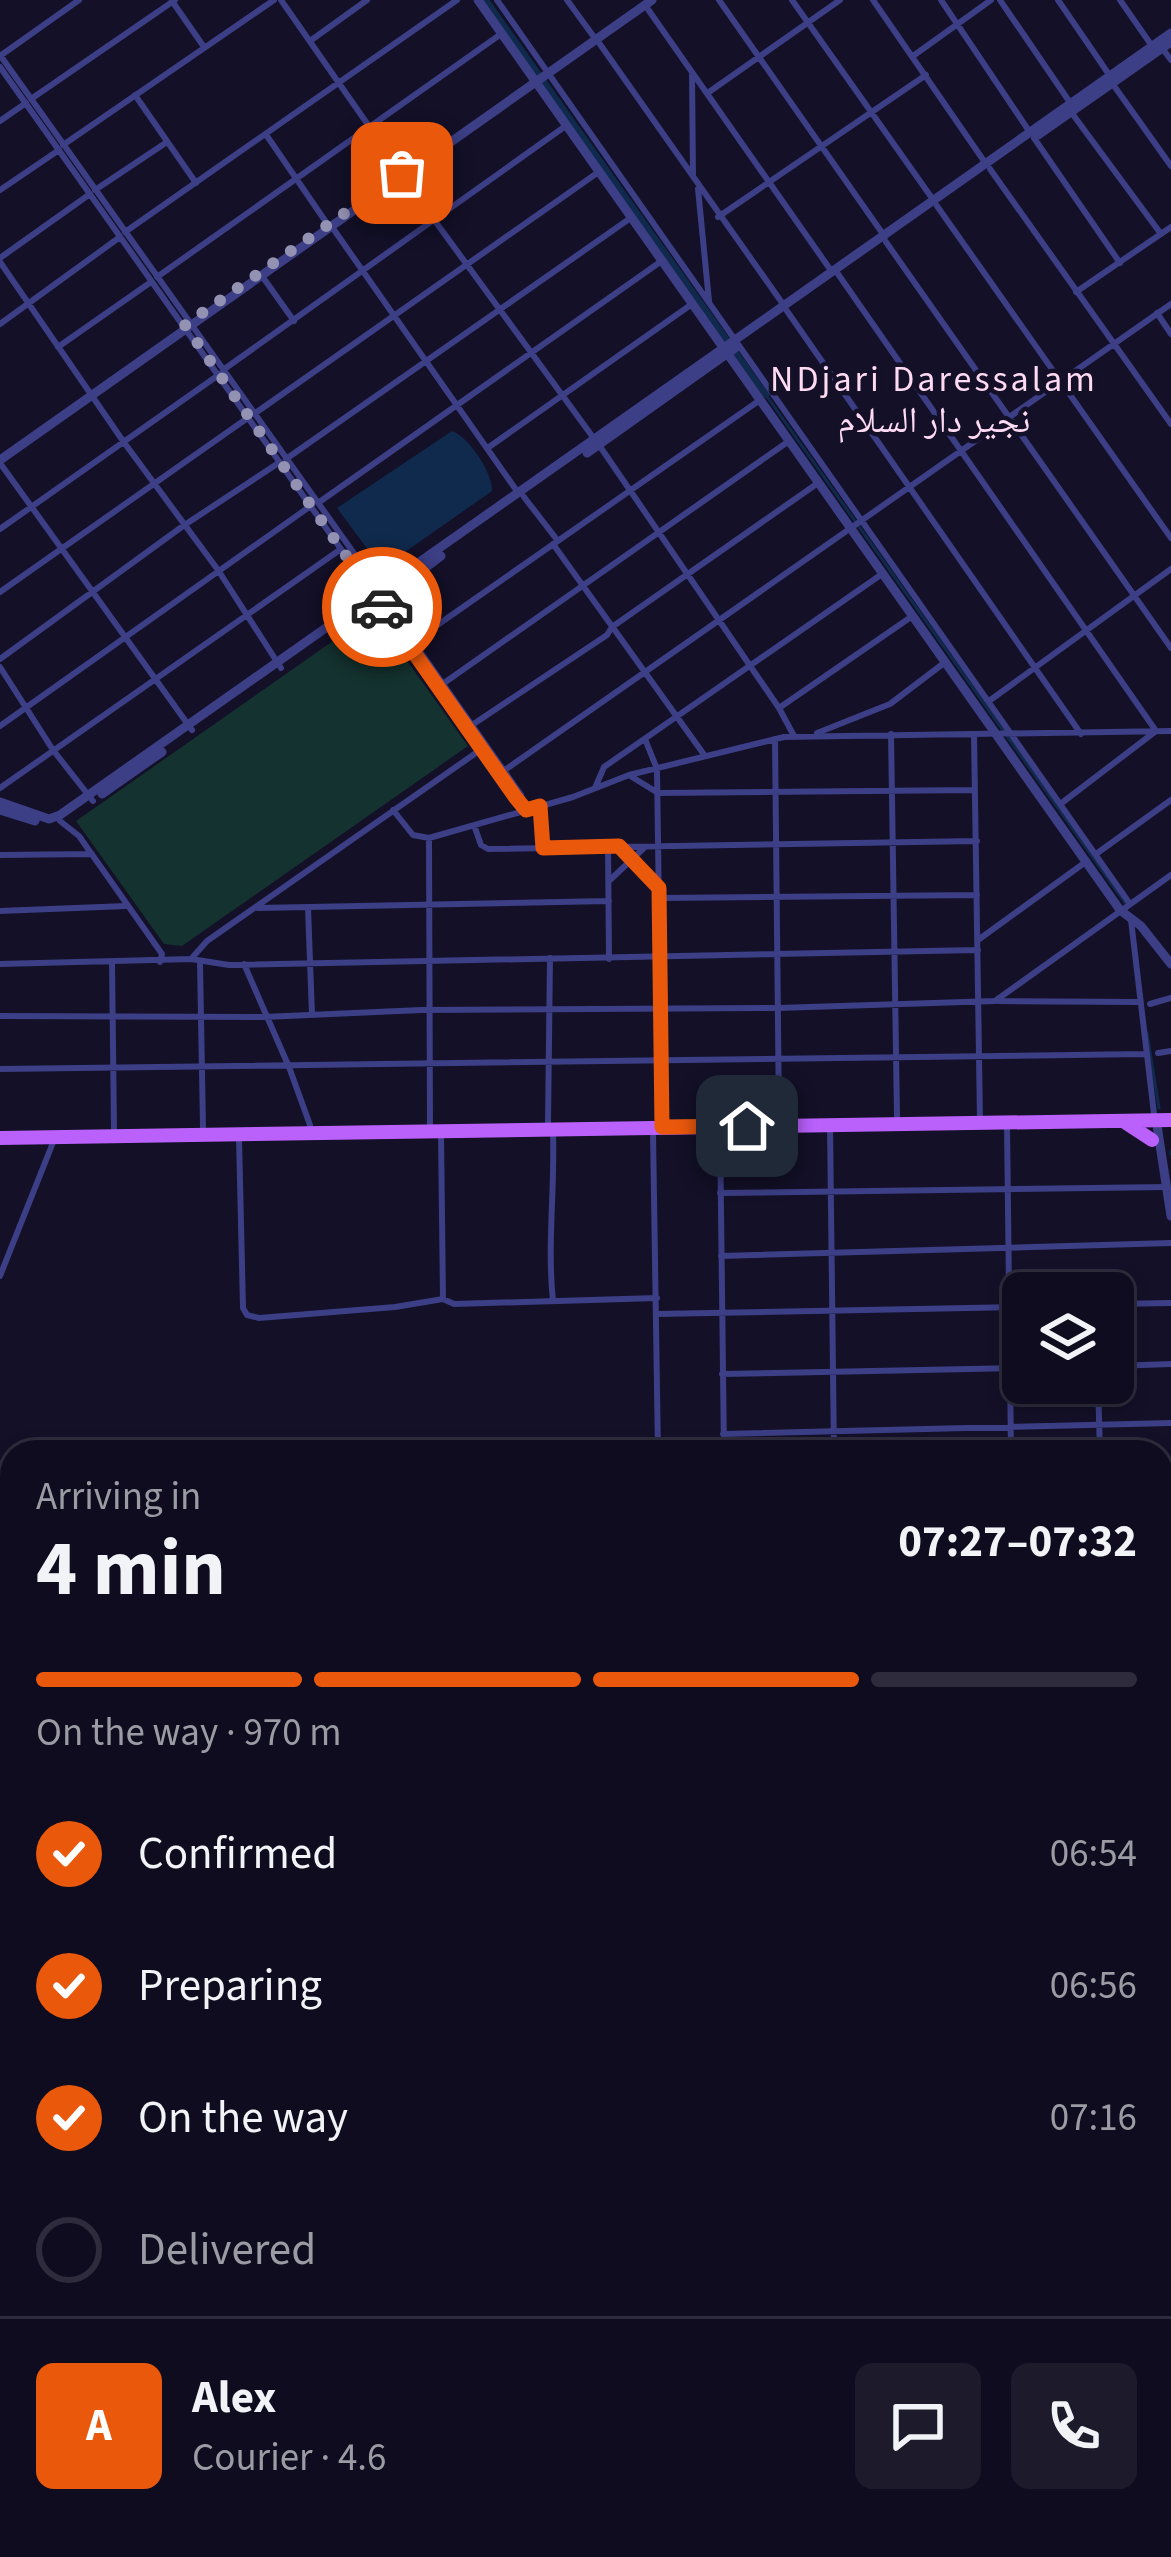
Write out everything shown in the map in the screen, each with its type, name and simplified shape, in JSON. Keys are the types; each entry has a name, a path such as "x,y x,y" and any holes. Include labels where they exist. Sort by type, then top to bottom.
{"main road":[{"path":"0,1134 55,1137 659,1125 897,1116 1162,1123"},
{"path":"659,1125 980,1119 1162,1123"},
{"path":"0,1134 310,1125 433,1128"}],"street":[{"path":"79,0 0,55 525,806"},
{"path":"0,190 278,0 597,442 794,736"},
{"path":"310,41 367,0"},
{"path":"0,324 457,0"},
{"path":"478,0 710,305 760,400 988,701 1002,732 1125,907 1131,920 1146,1054 1162,1123 1171,1216"},
{"path":"496,0 567,125 693,304 731,348 944,663 1061,803 1091,858"},
{"path":"567,0 1082,734"},
{"path":"719,0 1171,648"},
{"path":"792,0 1171,538"},
{"path":"709,92 840,0"},
{"path":"873,0 1171,424"},
{"path":"940,0 1120,263"},
{"path":"913,56 995,0 1161,234"},
{"path":"1058,0 1171,166"},
{"path":"1120,0 1164,42 1171,60"},
{"path":"0,121 173,1 204,47"},
{"path":"190,728 0,460 645,2 1156,731"},
{"path":"58,347 501,34"},
{"path":"0,806 47,825 60,821 1164,42"},
{"path":"0,67 29,101"},
{"path":"692,72 696,182 710,305"},
{"path":"718,217 926,75"},
{"path":"135,95 196,183"},
{"path":"0,529 567,125"},
{"path":"267,136 705,756"},
{"path":"167,142 0,260 218,570 279,666"},
{"path":"0,592 601,170"},
{"path":"91,798 53,750 0,663 183,526 633,217"},
{"path":"189,326 330,226"},
{"path":"1076,292 1171,227"},
{"path":"0,726 663,260"},
{"path":"262,276 294,321"},
{"path":"489,447 693,304"},
{"path":"501,773 1171,304"},
{"path":"1157,314 1171,334"},
{"path":"413,642 760,400"},
{"path":"444,683 790,441"},
{"path":"472,725 820,482"},
{"path":"315,504 342,548 444,683 484,747"},
{"path":"0,788 342,548"},
{"path":"988,701 1171,569"},
{"path":"595,788 604,767 882,574"},
{"path":"779,708 911,616"},
{"path":"812,735 890,704 944,663"},
{"path":"1061,803 1156,731"},
{"path":"393,810 413,835 429,838 629,775 794,736 1171,731"},
{"path":"890,734 897,1116"},
{"path":"974,734 980,1119"},
{"path":"775,738 779,1119"},
{"path":"645,739 657,770 658,793 662,1059 658,1440"},
{"path":"203,1127 196,961 207,941 484,747"},
{"path":"629,775 658,793 976,790"},
{"path":"0,806 54,819 91,798"},
{"path":"978,940 1171,800"},
{"path":"540,806 543,848"},
{"path":"60,821 72,827 92,854 161,954 160,962"},
{"path":"474,825 484,848 977,841"},
{"path":"429,838 429,1064 442,1300"},
{"path":"608,846 609,959"},
{"path":"619,846 659,888"},
{"path":"609,887 619,868 646,846"},
{"path":"0,855 92,854"},
{"path":"995,1001 1171,875"},
{"path":"659,898 977,895"},
{"path":"254,908 609,901"},
{"path":"0,911 126,906"},
{"path":"308,907 313,1015"},
{"path":"1131,920 1169,958"},
{"path":"0,964 660,959 978,950"},
{"path":"550,958 553,1301"},
{"path":"112,963 114,1129"},
{"path":"244,964 310,1125"},
{"path":"1150,1004 1171,998"},
{"path":"0,1016 264,1017 429,1010 1138,1003"},
{"path":"1158,1053 1171,1052"},
{"path":"0,1070 1146,1054"},
{"path":"1006,1123 1009,1272"},
{"path":"830,1125 834,1440"},
{"path":"720,1127 723,1440"},
{"path":"239,1133 243,1308 247,1315 372,1310 442,1300 454,1304 657,1298"},
{"path":"0,1276 55,1137"},
{"path":"721,1193 1167,1187"},
{"path":"721,1256 1171,1244"},
{"path":"1134,1304 1171,1303"},
{"path":"657,1314 1002,1307"},
{"path":"1134,1365 1171,1364"},
{"path":"722,1374 1002,1369"},
{"path":"1011,1404 1012,1440"},
{"path":"1098,1404 1100,1440"},
{"path":"723,1434 1171,1424"}],"green space":[{"path":"373,613 468,746 182,946 164,944 76,821"}],"water":[{"path":"452,431 479,456 492,491 398,557 374,558 337,508"}],"waterway":[{"path":"486,0 766,395"},
{"path":"766,395 1125,903"},
{"path":"1147,1033 1159,1108"}],"way so far":[{"path":"382,607 372,600 372,593 327,526 185,325 402,173"}],"district":[{"name":"NDjari Daressalam نجير دار السلام","path":"934,398"}],"route":[{"path":"382,607 516,798 526,810 540,806 543,848 619,846 659,888 662,1127 747,1126"}]}
